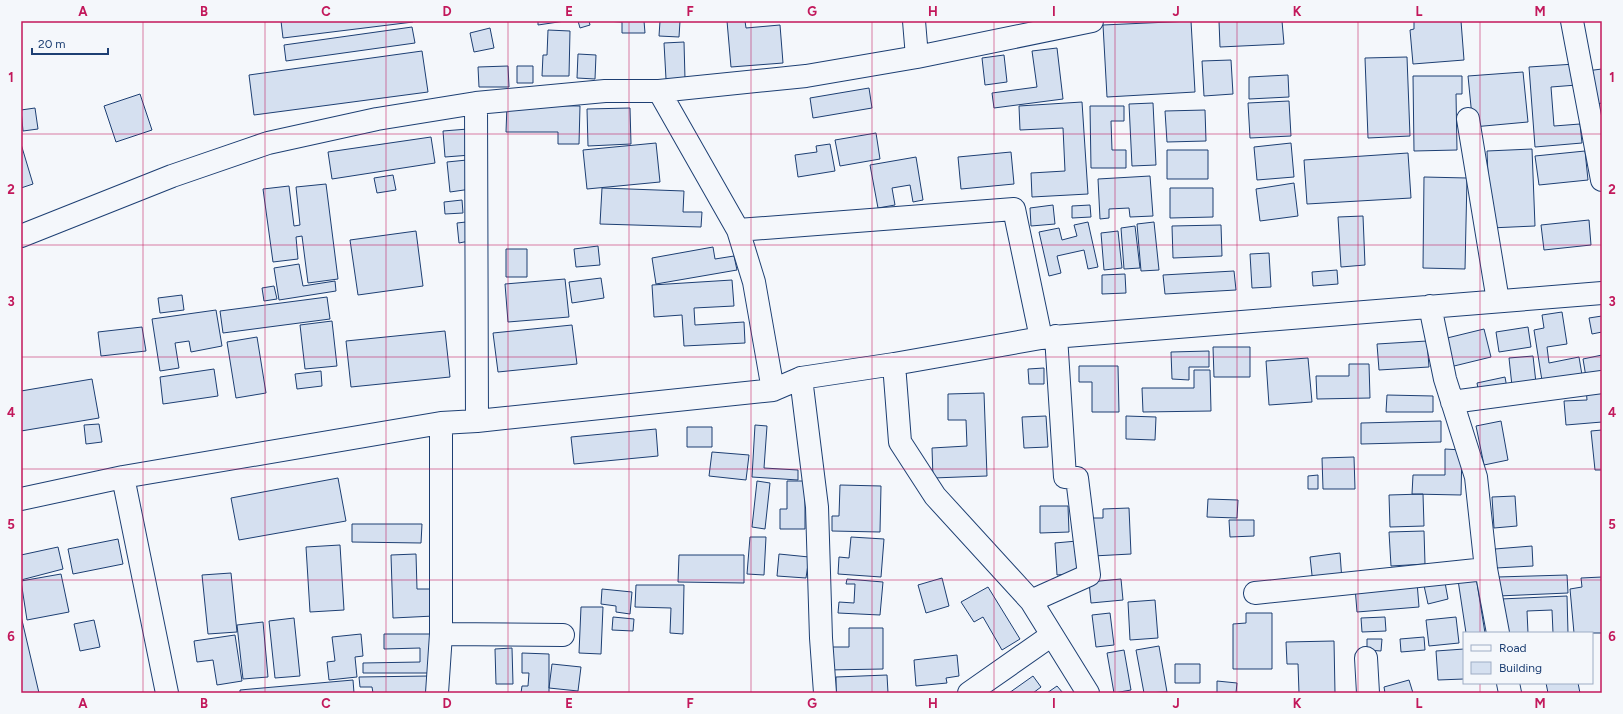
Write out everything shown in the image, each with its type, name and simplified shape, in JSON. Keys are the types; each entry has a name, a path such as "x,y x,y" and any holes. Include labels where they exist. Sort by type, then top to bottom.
{"street":[{"path":"914,21 917,57"},
{"path":"21,236 172,176 268,143 377,119 476,103 605,91 659,91 806,76 917,57 1092,21"},
{"path":"1572,21 1602,180"},
{"path":"659,91 738,230 754,282 773,390"},
{"path":"476,103 477,421"},
{"path":"1468,119 1498,301"},
{"path":"738,230 1014,208 1049,337 1065,477 1078,478 1089,575 1031,601"},
{"path":"21,499 124,478 441,423 477,421 773,390 800,378 894,364 1049,337 1602,293"},
{"path":"1430,306 1445,379 1476,477 1486,569 1498,632"},
{"path":"894,364 900,442 936,496 1031,601 1088,693"},
{"path":"800,378 817,507 821,638 825,693"},
{"path":"1452,402 1602,382"},
{"path":"437,693 441,634 441,423"},
{"path":"124,478 167,693"},
{"path":"1255,593 1486,569"},
{"path":"441,634 563,635"},
{"path":"969,693 1052,635"},
{"path":"1366,658 1368,693"}],"building":[{"path":"281,21 412,21 413,22 283,38"},
{"path":"538,21 565,21 538,25"},
{"path":"578,21 589,21 590,25 580,28"},
{"path":"605,21 644,21 645,33 622,33 622,22"},
{"path":"660,21 680,21 679,37 659,36"},
{"path":"727,21 745,21 746,28 780,25 783,63 731,67"},
{"path":"1191,21 1195,92 1107,97 1103,25"},
{"path":"1219,21 1282,21 1284,44 1220,47"},
{"path":"1414,21 1461,21 1464,60 1413,64 1410,30 1414,29"},
{"path":"412,27 415,43 286,61 284,45"},
{"path":"490,28 494,48 474,52 470,33"},
{"path":"548,30 570,31 569,76 542,76 543,55 547,55"},
{"path":"684,42 685,79 666,79 664,43"},
{"path":"1057,48 1063,99 994,108 992,93 1037,87 1032,51"},
{"path":"422,51 428,92 254,115 249,75"},
{"path":"578,54 596,55 595,79 577,78"},
{"path":"1004,55 1007,82 985,85 982,58"},
{"path":"1407,57 1410,136 1368,138 1365,58"},
{"path":"1231,60 1233,94 1204,96 1202,61"},
{"path":"1575,64 1577,85 1551,87 1554,126 1580,124 1582,143 1535,147 1529,67"},
{"path":"508,66 509,87 479,87 478,67"},
{"path":"517,66 533,66 533,83 517,83"},
{"path":"1602,69 1602,103 1591,105 1586,71"},
{"path":"1523,72 1528,122 1473,127 1468,76"},
{"path":"1288,75 1289,97 1249,99 1249,77"},
{"path":"1413,76 1462,76 1462,94 1456,94 1457,150 1414,151"},
{"path":"869,88 872,108 813,118 810,98"},
{"path":"140,94 152,130 116,142 104,106"},
{"path":"1289,101 1291,136 1250,138 1248,103"},
{"path":"1082,102 1088,194 1032,197 1031,173 1065,171 1063,128 1020,130 1019,106"},
{"path":"1153,103 1156,165 1132,166 1129,104"},
{"path":"507,105 580,106 579,144 558,144 558,132 506,132"},
{"path":"1090,106 1124,106 1124,121 1111,121 1112,150 1126,150 1126,168 1091,168"},
{"path":"35,108 38,129 23,131 21,110"},
{"path":"630,108 631,144 588,146 587,109"},
{"path":"1205,110 1206,141 1167,142 1165,111"},
{"path":"468,129 471,155 445,157 443,131"},
{"path":"876,133 880,159 840,166 835,140"},
{"path":"431,137 435,163 332,179 328,152"},
{"path":"656,143 660,182 587,189 583,150"},
{"path":"1291,143 1294,177 1257,180 1254,147"},
{"path":"21,144 33,184 21,188"},
{"path":"830,144 835,171 798,177 795,155 817,152 816,146"},
{"path":"1532,149 1535,226 1490,228 1487,151"},
{"path":"1167,150 1208,150 1208,179 1167,179"},
{"path":"1585,151 1588,180 1539,185 1535,156"},
{"path":"1011,152 1014,184 961,189 958,157"},
{"path":"1408,153 1411,198 1307,204 1304,160"},
{"path":"916,157 923,200 913,202 910,185 892,188 895,205 878,208 870,165"},
{"path":"467,160 471,189 450,192 447,162"},
{"path":"393,175 396,190 377,193 374,178"},
{"path":"1150,176 1153,216 1130,217 1129,208 1109,209 1109,218 1100,219 1098,179"},
{"path":"1424,177 1467,178 1465,269 1423,268"},
{"path":"1294,183 1298,216 1260,221 1256,189"},
{"path":"326,184 338,279 308,283 302,236 296,237 298,259 273,262 263,189 289,186 294,226 300,225 296,187"},
{"path":"602,188 684,191 683,212 702,212 701,227 600,224"},
{"path":"1170,188 1213,188 1213,217 1170,218"},
{"path":"462,200 463,213 445,214 444,202"},
{"path":"1053,205 1055,224 1031,226 1030,208"},
{"path":"1090,205 1091,217 1072,218 1072,206"},
{"path":"1363,216 1365,265 1341,267 1338,217"},
{"path":"1589,220 1591,245 1544,250 1541,225"},
{"path":"466,222 469,241 459,243 457,223"},
{"path":"1088,222 1098,267 1088,269 1084,250 1057,256 1061,273 1049,276 1039,232 1059,228 1062,240 1077,236 1074,225"},
{"path":"1154,222 1159,270 1141,271 1137,224"},
{"path":"1221,225 1222,256 1173,258 1172,226"},
{"path":"1135,226 1140,268 1124,269 1121,228"},
{"path":"416,231 423,286 358,295 350,240"},
{"path":"1118,231 1122,268 1104,270 1101,233"},
{"path":"598,246 600,265 576,267 574,249"},
{"path":"713,247 715,259 734,256 737,270 656,284 652,258"},
{"path":"506,249 527,249 527,277 506,277"},
{"path":"1269,253 1271,287 1252,288 1250,254"},
{"path":"299,264 303,286 335,281 336,291 279,300 274,268"},
{"path":"1337,270 1338,284 1313,286 1312,272"},
{"path":"1234,271 1236,290 1165,294 1163,275"},
{"path":"1125,274 1126,293 1102,294 1102,275"},
{"path":"601,278 604,298 572,303 569,282"},
{"path":"565,279 569,317 508,322 505,284"},
{"path":"732,280 734,306 694,308 695,325 744,322 745,343 684,346 682,315 654,317 652,285"},
{"path":"274,286 277,299 264,301 262,288"},
{"path":"182,295 184,310 160,313 158,298"},
{"path":"327,297 330,319 223,333 220,311"},
{"path":"216,310 222,346 191,352 189,341 175,343 179,368 160,371 152,319"},
{"path":"1562,312 1567,344 1547,347 1549,363 1579,357 1583,381 1543,387 1534,330 1544,328 1542,315"},
{"path":"1602,316 1602,332 1592,334 1589,318"},
{"path":"332,321 337,366 305,369 300,325"},
{"path":"572,325 577,364 498,372 493,333"},
{"path":"142,327 146,351 101,356 98,332"},
{"path":"1528,327 1531,347 1499,352 1496,332"},
{"path":"1484,329 1491,357 1450,367 1443,339"},
{"path":"445,331 450,377 351,387 346,341"},
{"path":"257,337 266,393 236,398 227,342"},
{"path":"1427,341 1429,367 1379,370 1377,344"},
{"path":"1213,347 1250,347 1250,377 1214,377"},
{"path":"1209,351 1209,367 1189,367 1189,380 1172,379 1171,352"},
{"path":"1602,355 1602,374 1586,377 1583,359"},
{"path":"1533,356 1536,383 1512,386 1509,358"},
{"path":"1308,358 1312,402 1269,405 1266,361"},
{"path":"1349,364 1369,364 1370,398 1317,399 1316,376 1349,376"},
{"path":"1079,366 1118,366 1119,412 1092,412 1092,382 1079,382"},
{"path":"1044,368 1044,384 1029,384 1028,369"},
{"path":"214,369 218,396 163,404 160,377"},
{"path":"1194,370 1210,370 1211,411 1143,412 1142,388 1194,388"},
{"path":"321,371 322,386 297,389 295,374"},
{"path":"1505,377 1507,388 1479,394 1477,383"},
{"path":"92,379 99,418 21,431 21,391"},
{"path":"1602,387 1602,422 1566,425 1564,401 1587,400 1586,388"},
{"path":"984,393 987,476 933,478 932,448 967,446 966,420 948,420 948,394"},
{"path":"1387,395 1433,396 1433,412 1386,412"},
{"path":"1046,416 1048,447 1024,448 1022,417"},
{"path":"1126,416 1156,417 1155,440 1126,439"},
{"path":"1441,421 1441,442 1361,444 1361,423"},
{"path":"1501,421 1508,460 1484,465 1476,426"},
{"path":"99,424 102,442 86,444 84,425"},
{"path":"755,425 767,426 764,468 798,470 798,480 752,477"},
{"path":"687,427 712,427 712,447 687,447"},
{"path":"656,429 658,456 574,464 571,437"},
{"path":"1602,430 1602,470 1595,470 1591,431"},
{"path":"1445,449 1462,450 1461,495 1412,494 1413,475 1445,475"},
{"path":"712,452 749,455 746,480 709,476"},
{"path":"1354,457 1355,489 1323,489 1322,458"},
{"path":"1318,475 1318,489 1308,489 1308,476"},
{"path":"338,478 346,521 239,540 231,498"},
{"path":"757,481 770,483 765,529 752,527"},
{"path":"787,481 805,481 805,529 780,529 780,509 787,509"},
{"path":"840,485 881,486 880,532 832,531 832,516 839,516"},
{"path":"1423,494 1424,526 1390,527 1389,495"},
{"path":"1515,496 1517,526 1494,528 1492,497"},
{"path":"1208,499 1238,500 1237,518 1207,517"},
{"path":"1040,506 1068,506 1069,532 1040,533"},
{"path":"1129,508 1131,554 1093,556 1091,518 1103,518 1103,509"},
{"path":"1229,520 1254,520 1254,536 1230,537"},
{"path":"352,524 422,524 421,543 352,542"},
{"path":"1424,531 1425,564 1391,566 1389,532"},
{"path":"750,537 766,537 764,575 747,574"},
{"path":"851,537 884,539 881,577 838,574 839,557 849,558"},
{"path":"118,539 123,564 73,574 68,549"},
{"path":"1077,541 1080,573 1057,575 1055,543"},
{"path":"340,545 344,610 310,612 306,547"},
{"path":"1532,546 1533,566 1496,568 1495,549"},
{"path":"58,547 63,569 21,580 21,555"},
{"path":"1340,553 1342,581 1313,584 1310,557"},
{"path":"416,554 417,589 433,589 434,616 393,618 391,555"},
{"path":"779,554 809,557 806,578 777,576"},
{"path":"679,555 744,555 744,583 678,582"},
{"path":"231,573 237,632 208,634 202,575"},
{"path":"61,574 69,612 27,620 21,581"},
{"path":"1567,575 1568,593 1498,596 1497,577"},
{"path":"1444,577 1448,599 1428,604 1423,581"},
{"path":"1476,577 1485,632 1466,632 1458,580"},
{"path":"1602,577 1602,633 1574,632 1570,589 1582,587 1581,578"},
{"path":"942,578 949,606 926,613 918,585"},
{"path":"847,579 883,582 880,615 838,613 839,602 854,603 855,584 846,584"},
{"path":"1121,579 1123,600 1091,603 1089,582"},
{"path":"1417,582 1419,607 1357,612 1355,587"},
{"path":"636,585 684,585 683,634 670,633 671,608 635,607"},
{"path":"988,587 1020,639 1002,650 983,617 974,622 961,602"},
{"path":"602,589 632,592 630,614 616,612 616,606 601,604"},
{"path":"1567,596 1568,632 1553,632 1552,610 1527,611 1528,632 1503,632 1501,599"},
{"path":"1155,600 1158,638 1130,640 1128,602"},
{"path":"581,607 603,607 601,654 579,653"},
{"path":"1110,613 1114,645 1096,647 1092,615"},
{"path":"1246,613 1272,613 1272,669 1233,669 1233,624 1246,623"},
{"path":"21,616 39,693 21,693"},
{"path":"613,617 634,619 633,631 612,630"},
{"path":"1385,617 1386,631 1362,632 1361,618"},
{"path":"1456,617 1459,643 1429,646 1426,620"},
{"path":"294,618 300,676 275,678 269,621"},
{"path":"94,620 100,647 80,651 74,624"},
{"path":"263,622 268,677 243,679 237,625"},
{"path":"849,628 883,628 883,669 828,670 828,647 849,647"},
{"path":"361,634 363,656 355,657 357,677 329,680 327,662 335,661 332,637"},
{"path":"384,634 430,634 430,673 363,673 363,663 420,662 420,648 384,649"},
{"path":"235,635 242,681 217,685 213,660 197,662 194,641"},
{"path":"1424,637 1425,650 1401,652 1400,639"},
{"path":"1367,639 1382,639 1381,651 1367,650"},
{"path":"1334,641 1335,693 1299,693 1298,664 1287,664 1286,642"},
{"path":"1159,646 1167,692 1144,693 1136,650"},
{"path":"512,648 513,684 496,684 495,649"},
{"path":"1463,649 1463,679 1438,680 1436,651"},
{"path":"1124,650 1131,690 1114,693 1107,653"},
{"path":"522,653 549,654 549,693 521,693 522,686 528,686 529,673 522,673"},
{"path":"957,655 959,676 946,678 947,683 916,686 914,660"},
{"path":"552,664 581,667 578,691 549,688"},
{"path":"1175,664 1200,664 1200,683 1175,683"},
{"path":"887,675 888,693 836,693 836,677"},
{"path":"429,676 429,693 373,693 372,687 360,687 359,677"},
{"path":"1033,676 1041,687 1033,693 1009,693"},
{"path":"353,680 354,693 240,693 240,690"},
{"path":"1409,680 1413,693 1385,693 1384,687"},
{"path":"1217,681 1237,683 1236,693 1217,693"},
{"path":"1546,684 1578,684 1580,693 1548,693"},
{"path":"1057,686 1063,693 1047,693"}]}
